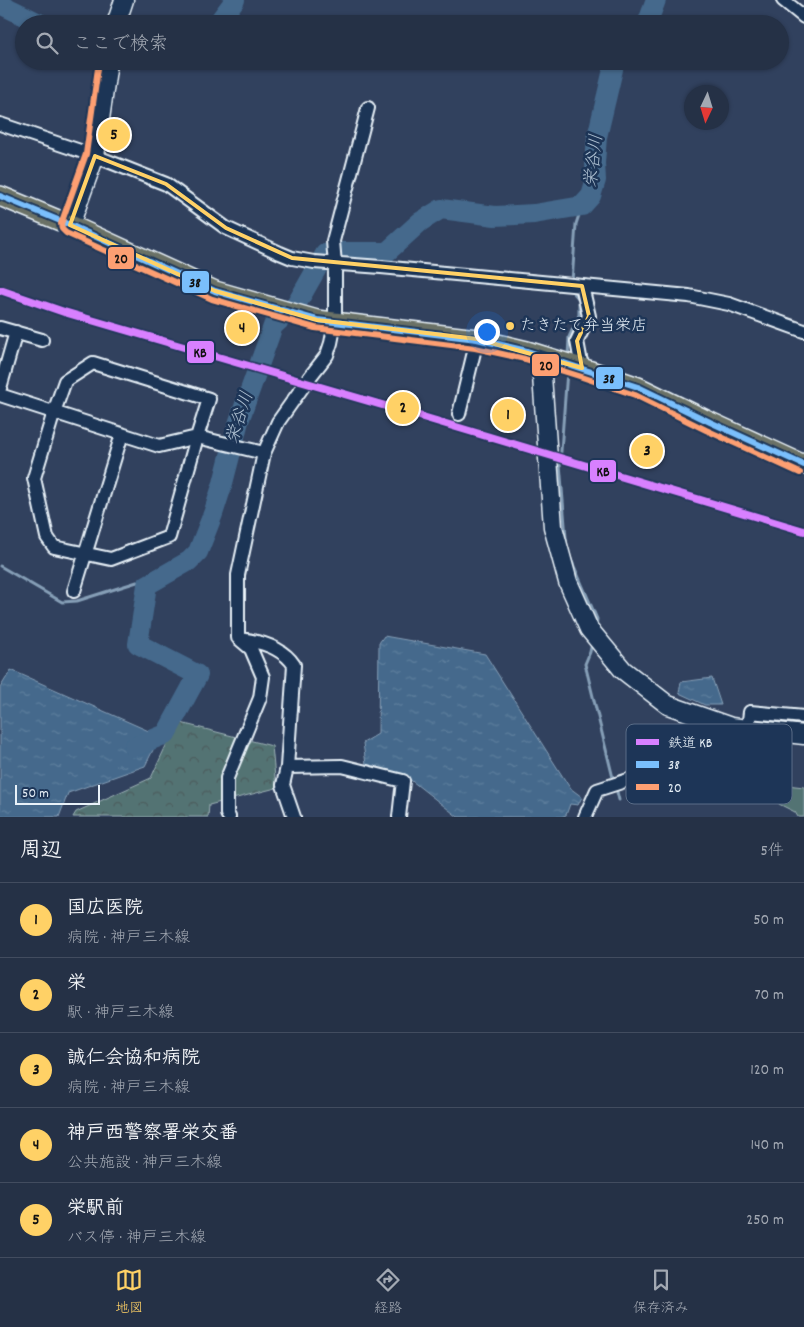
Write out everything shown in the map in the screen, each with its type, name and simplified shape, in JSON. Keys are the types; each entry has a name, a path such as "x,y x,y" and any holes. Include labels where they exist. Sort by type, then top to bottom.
{"main road":[{"path":"0,196 70,225 216,291 317,320 477,339 527,351 638,388 804,465"}],"street":[{"path":"119,15 124,0"},
{"path":"783,0 804,17"},
{"path":"70,225 95,156 107,70"},
{"path":"229,817 227,814 227,778 260,698 263,677 250,649 238,638 238,575 264,452 278,422 327,355 331,343 335,323 333,241 368,108"},
{"path":"0,124 95,156 166,184 226,228 292,258 314,262 333,258 697,298 729,304 804,332"},
{"path":"573,365 577,341 589,316 579,286"},
{"path":"0,328 42,340"},
{"path":"0,388 16,332"},
{"path":"458,414 474,352"},
{"path":"543,356 542,376 553,527 568,582 588,629 623,670 668,705 722,724"},
{"path":"93,363 209,399 169,537 111,559 54,547 47,537 34,478 54,412 65,381 93,363"},
{"path":"0,395 159,446 197,437 264,452"},
{"path":"74,591 122,434"},
{"path":"238,638 268,645 290,659 294,664 287,767 284,785 294,817"},
{"path":"749,724 750,712 804,717"},
{"path":"287,767 342,766 403,781 401,816"},
{"path":"586,816 597,790 626,781"}],"highlighted area":[{"path":"95,156 166,184 226,228 292,258 582,286 589,316 577,341 582,368 477,339 317,320 215,291 70,225"}],"green space":[{"path":"177,722 272,746 276,788 209,805 208,817 73,817 76,812 151,778"},
{"path":"792,786 804,787 804,817 798,817 795,812 779,804 792,804"}],"water":[{"path":"384,636 485,654 570,788 582,797 578,805 570,804 566,815 561,817 458,817 403,774 366,764 363,743 378,734 379,643"},
{"path":"11,670 160,736 145,766 68,793 59,817 0,817 0,688"},
{"path":"712,678 721,705 705,705 679,693 681,682"}],"waterway":[{"path":"224,15 235,0"},
{"name":"栄谷川","path":"650,15 656,0"},
{"path":"0,4 23,15"},
{"name":"栄谷川","path":"134,747 166,734 198,675 138,644 147,585 189,561 198,552 223,483 239,421 273,326 296,305 325,254 387,252 420,222 441,209 495,216 534,214 582,206 591,196 596,180 597,137 613,70"},
{"path":"572,282 576,224 582,206"},
{"path":"568,357 569,337 579,315 579,299 571,288"},
{"path":"567,371 560,464 567,550 597,619 596,627"},
{"path":"0,566 62,602 77,601 137,582 147,585"},
{"path":"592,643 585,664 614,782"},
{"path":"616,788 619,800"}],"rail line":[{"name":"KB","path":"0,290 64,312 804,531"}],"transit line":[{"name":"20","path":"98,70 86,154 61,224 62,229 66,233 212,299 315,328 475,348 525,359 579,376 635,395 800,473"},
{"name":"38","path":"0,196 70,225 215,291 317,320 477,339 527,351 638,387 804,465"}],"place":[{"name":"栄駅前","path":"114,135"},
{"name":"たきたて弁当栄店","path":"510,326"},
{"name":"神戸西警察署栄交番","path":"242,328"},
{"name":"栄","path":"403,408"},
{"name":"国広医院","path":"508,415"},
{"name":"誠仁会協和病院","path":"647,451"}]}
